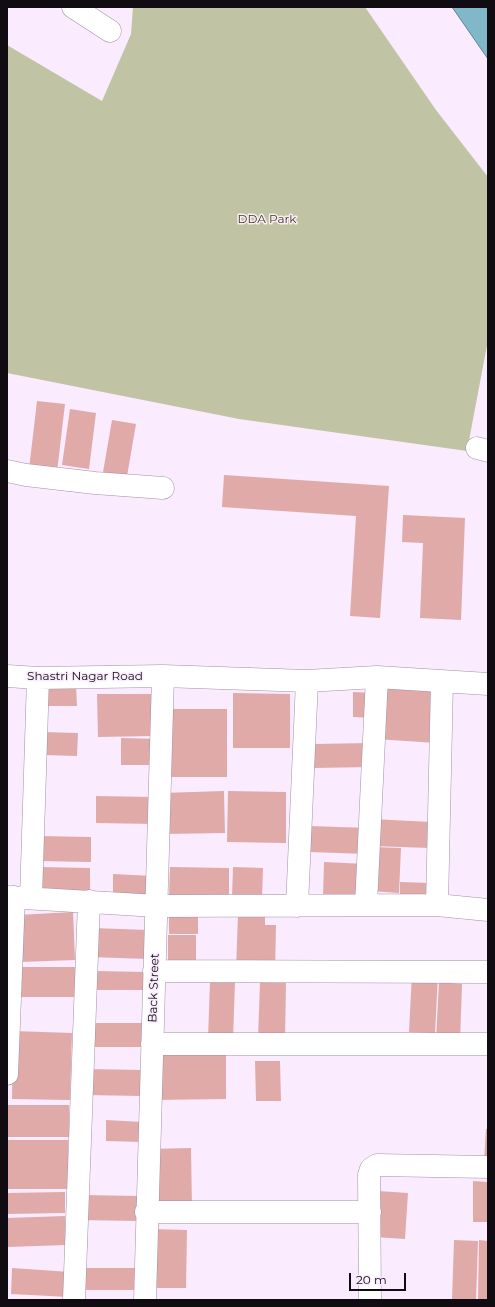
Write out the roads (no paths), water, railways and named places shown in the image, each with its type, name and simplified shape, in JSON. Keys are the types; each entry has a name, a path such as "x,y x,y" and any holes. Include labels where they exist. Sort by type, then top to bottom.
{"street":[{"path":"73,7 110,31"},
{"path":"7,471 26,475 95,483 163,488"},
{"name":"Shastri Nagar Road","path":"7,676 38,678 163,676 307,681 377,677 488,684"},
{"name":"Back Street","path":"144,1300 163,676"},
{"path":"366,905 377,677"},
{"path":"7,1074 17,898 38,678"},
{"path":"297,906 307,681"},
{"path":"437,906 442,682"},
{"path":"17,898 157,906 366,905 437,906 488,910"},
{"path":"74,1300 89,902"},
{"path":"154,971 488,972"},
{"path":"152,1044 488,1044"},
{"path":"370,1300 369,1174 371,1169 377,1165 488,1167"},
{"path":"146,1212 370,1212"}],"water":[{"path":"452,7 488,7 488,59"}],"park label":[{"name":"DDA Park","path":"267,219"}]}
